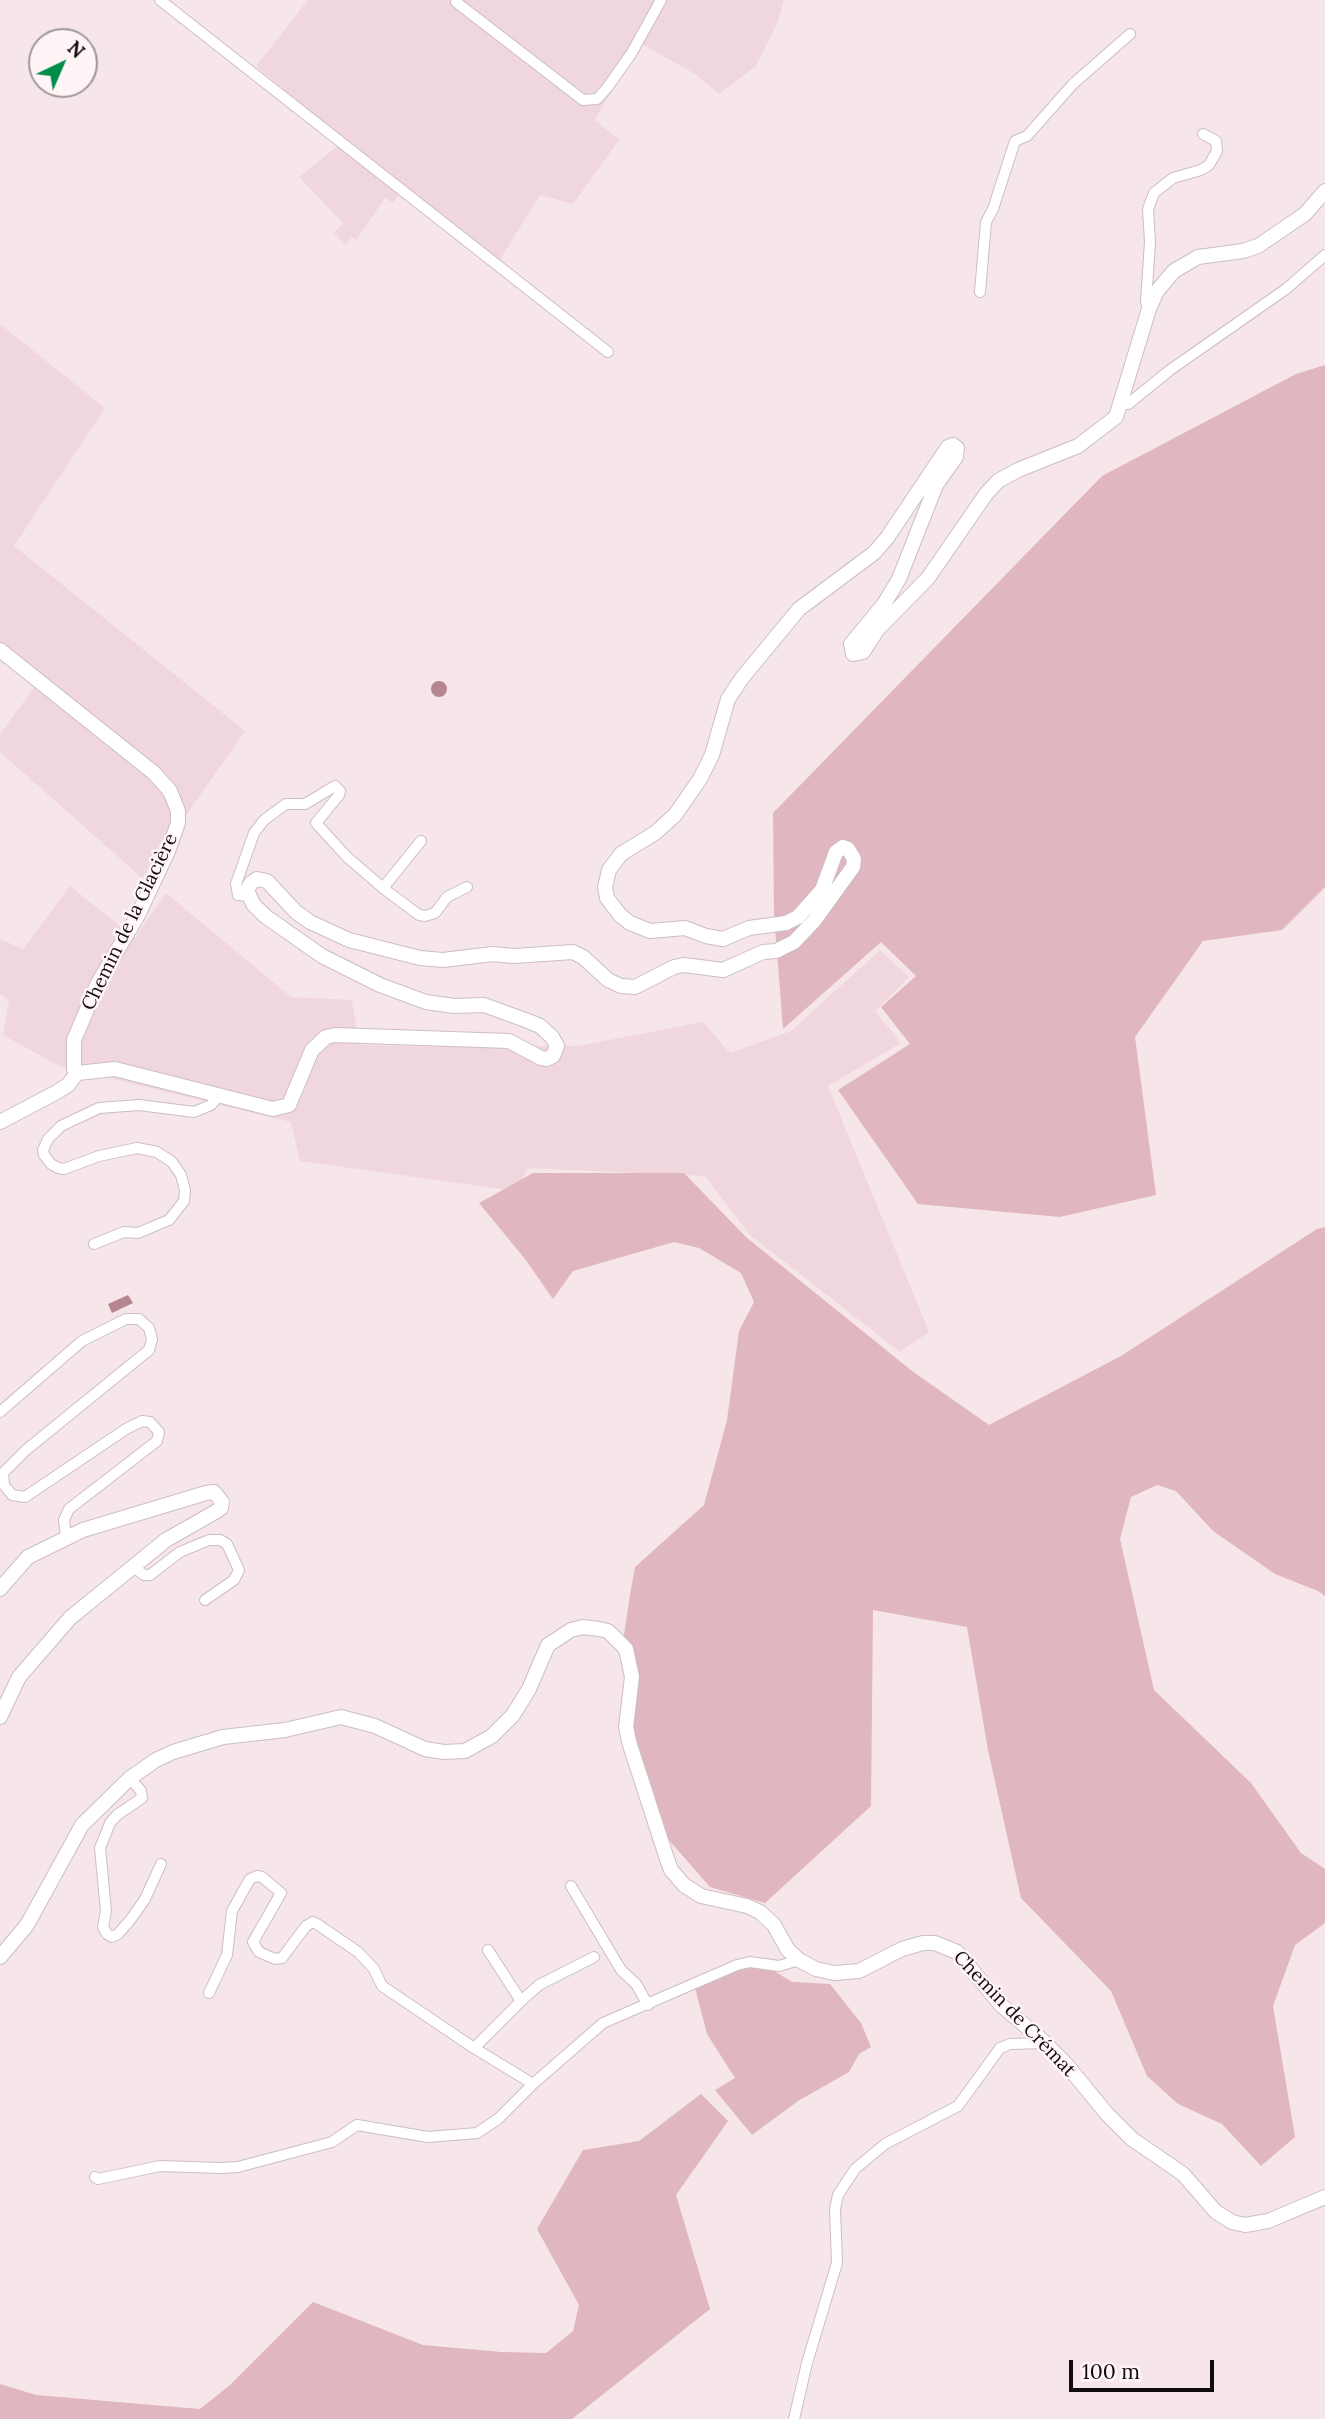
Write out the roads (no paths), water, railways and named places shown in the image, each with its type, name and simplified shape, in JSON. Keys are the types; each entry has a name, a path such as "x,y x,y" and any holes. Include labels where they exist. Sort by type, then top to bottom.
{"street":[{"path":"160,0 608,352"},
{"path":"456,2 583,100 597,99 607,88 631,54 661,0"},
{"path":"980,292 986,222 993,209 1015,141 1027,136 1073,84 1130,34"},
{"path":"1149,309 1146,302 1150,242 1148,209 1154,193 1173,178 1209,165 1217,150 1216,141 1203,134"},
{"path":"0,1122 68,1085 79,1069 125,1071 273,1110 285,1107 292,1101 312,1051 326,1037 335,1035 509,1041 545,1059 553,1056 557,1046 547,1031 528,1021 484,1005 454,1006 426,1002 339,966 265,916 248,896 247,890 257,879 267,881 296,912 325,930 349,940 420,958 443,960 493,954 514,956 573,952 583,957 608,980 621,986 635,987 674,967 684,965 723,970 794,942 814,920 853,867 854,859 848,849 844,847 836,852 822,890 798,917 786,923 749,928 723,939 685,928 649,931 630,923 607,898 605,887 609,870 621,855 655,833 675,815 700,779 712,755 728,699 742,678 799,609 874,553 887,538 948,446 957,448 956,457 936,485 892,592 851,644 853,654 863,652 878,629 922,586 998,481 1017,470 1070,450 1112,421 1122,403 1149,309 1165,281 1186,263 1198,257 1258,246 1305,214 1325,191"},
{"path":"1122,403 1128,404 1170,370 1286,289 1325,255"},
{"name":"Chemin de la Glacière","path":"0,650 154,773 170,791 178,811 174,836 144,902 91,999 75,1040 73,1047 79,1069"},
{"path":"248,896 238,895 236,884 254,833 264,820 286,804 304,804 331,786 340,791 316,822 347,857 419,915 435,913 447,897 467,887"},
{"path":"383,888 421,841"},
{"path":"94,1244 124,1232 138,1233 169,1220 184,1201 185,1190 181,1175 172,1162 157,1152 136,1148 99,1156 64,1169 58,1168 44,1155 43,1150 48,1139 61,1126 99,1108 139,1105 194,1112 211,1105 219,1096"},
{"path":"0,1412 82,1341 126,1320 139,1320 149,1328 152,1339 149,1350 26,1450 3,1473 4,1485 12,1494 25,1497 127,1429 142,1421 150,1422 159,1432 157,1441 69,1509 64,1520 66,1537"},
{"path":"0,1589 28,1557 66,1537 206,1493 214,1492 222,1502 222,1508 166,1540 69,1618 28,1664 0,1717"},
{"path":"132,1566 144,1575 149,1575 180,1552 209,1540 220,1540 227,1544 239,1570 234,1580 205,1600"},
{"path":"0,1957 27,1925 76,1833 102,1803 130,1778 164,1756 241,1733 285,1730 341,1717 375,1726 425,1749 465,1751 492,1736 513,1715 529,1689 548,1645 571,1630 583,1627 608,1632 626,1649 632,1677 626,1727 671,1870 684,1885 701,1896 747,1906 766,1917 774,1925 788,1950 799,1960"},
{"path":"130,1778 141,1791 142,1798 110,1823 100,1848 106,1911 103,1927 111,1937 118,1934 145,1899 161,1864"},
{"path":"209,1993 227,1955 232,1910 250,1879 257,1875 276,1886 281,1893 253,1942 259,1952 275,1959 282,1958 306,1926 313,1922 358,1952 374,1969 382,1986 533,2084"},
{"path":"571,1886 621,1970 636,1984 648,2005"},
{"name":"Chemin de Crémat","path":"799,1960 816,1969 846,1973 872,1966 913,1944 935,1943 957,1952 1001,2005 1066,2064 1107,2114 1132,2139 1183,2174 1216,2211 1232,2222 1245,2225 1268,2221 1325,2197"},
{"path":"488,1950 521,2001"},
{"path":"474,2048 521,2001 545,1982 594,1956"},
{"path":"95,2177 98,2179 160,2166 238,2167 332,2142 357,2125 428,2137 477,2133 498,2119 533,2084 603,2023 737,1965 750,1962 779,1966 799,1960"},
{"path":"794,2419 837,2263 835,2208 838,2195 855,2169 885,2144 958,2106 1000,2048 1044,2043"}]}
